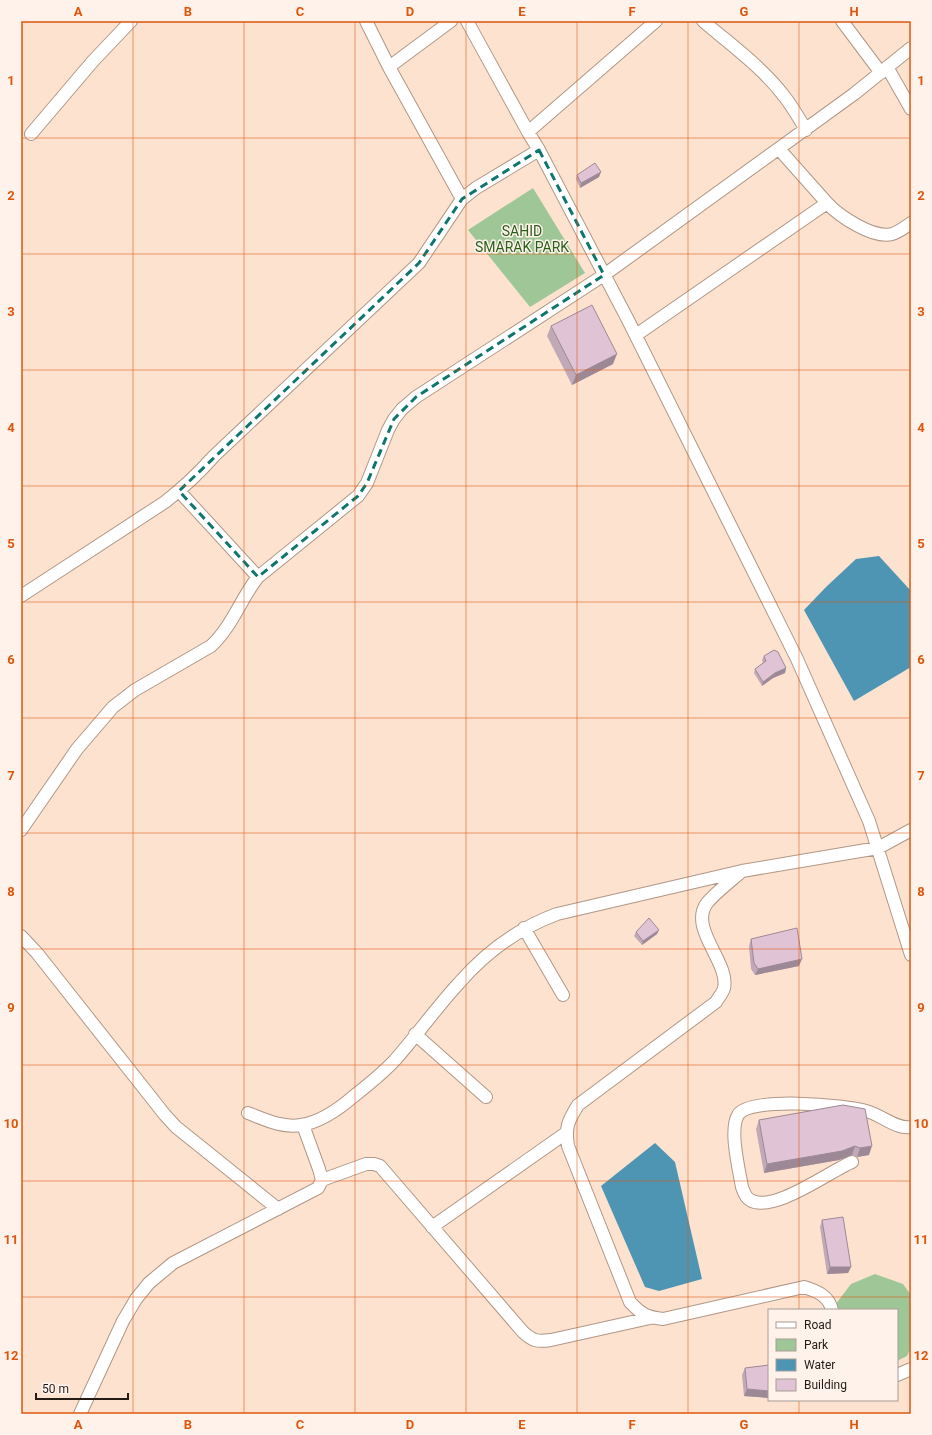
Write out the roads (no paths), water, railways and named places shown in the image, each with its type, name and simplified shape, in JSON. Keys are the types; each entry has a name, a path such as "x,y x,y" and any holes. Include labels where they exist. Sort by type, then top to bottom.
{"street":[{"path":"31,134 93,61 131,21"},
{"path":"366,21 389,67 462,199"},
{"path":"389,67 451,21"},
{"path":"467,21 539,150 636,335 797,659 869,821 911,955"},
{"path":"528,132 656,21"},
{"path":"703,21 751,62 776,86 785,96 806,130"},
{"path":"842,21 884,70 911,109"},
{"path":"21,830 77,749 103,718 134,690 211,646 227,628 250,587 258,576 358,496 367,483 388,430 402,409 416,397 604,275 806,130 911,48"},
{"path":"779,149 835,211 873,233 884,235 893,234 911,223"},
{"path":"21,596 165,502 179,491 195,477 214,456 419,263 462,199 476,188 539,150"},
{"path":"636,335 827,202"},
{"path":"179,491 258,576"},
{"path":"248,1114 277,1125 290,1126 303,1125 318,1120 340,1108 376,1079 395,1060 459,982 494,949 524,928 557,914 742,871 878,848 911,830"},
{"path":"650,1318 639,1312 630,1302 568,1146 566,1133 570,1118 578,1105 716,1002 724,988 723,973 703,927 702,914 707,903 742,871"},
{"path":"524,928 563,995"},
{"path":"21,936 37,953 165,1114 181,1131 278,1209"},
{"path":"415,1034 486,1097"},
{"path":"852,1162 841,1166 802,1190 771,1201 760,1203 750,1200 745,1195 742,1187 734,1135 735,1124 739,1113 746,1108 756,1106 808,1103 846,1106 868,1111 900,1127 911,1127"},
{"path":"80,1414 123,1321 136,1299 149,1283 173,1264 318,1188 322,1180 303,1125"},
{"path":"432,1226 566,1133"},
{"path":"322,1180 366,1164 380,1166 531,1340 540,1342 650,1318 663,1319 804,1287 816,1290 827,1298 832,1309"},
{"path":"898,1375 911,1369"}],"water":[{"path":"879,556 911,591 911,667 854,701 804,610 856,559"},
{"path":"655,1143 675,1162 702,1279 659,1291 645,1287 601,1186"}],"park label":[{"name":"SAHID SMARAK PARK","path":"522,240"}]}
